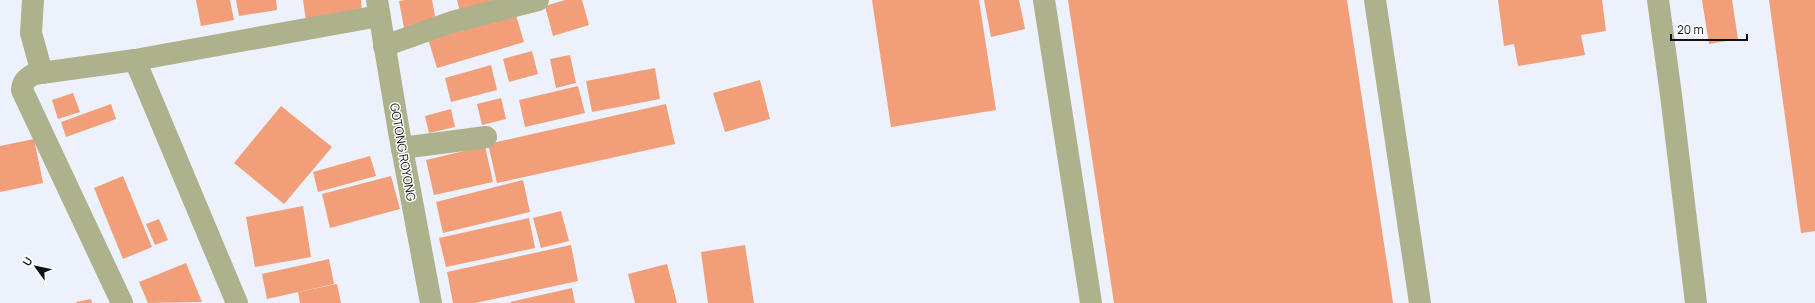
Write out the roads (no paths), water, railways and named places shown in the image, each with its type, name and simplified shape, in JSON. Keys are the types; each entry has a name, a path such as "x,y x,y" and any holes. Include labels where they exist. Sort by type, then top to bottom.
{"street":[{"path":"33,0 31,33 42,73"},
{"path":"384,46 452,22 538,0"},
{"path":"1044,0 1090,303"},
{"path":"1375,0 1420,303"},
{"path":"1658,0 1696,303"},
{"path":"122,303 22,90 22,85 29,77 42,73 135,60 378,8"},
{"name":"GOTONG ROYONG","path":"378,8 431,303"},
{"path":"135,60 237,303"},
{"path":"402,148 486,138"}]}
